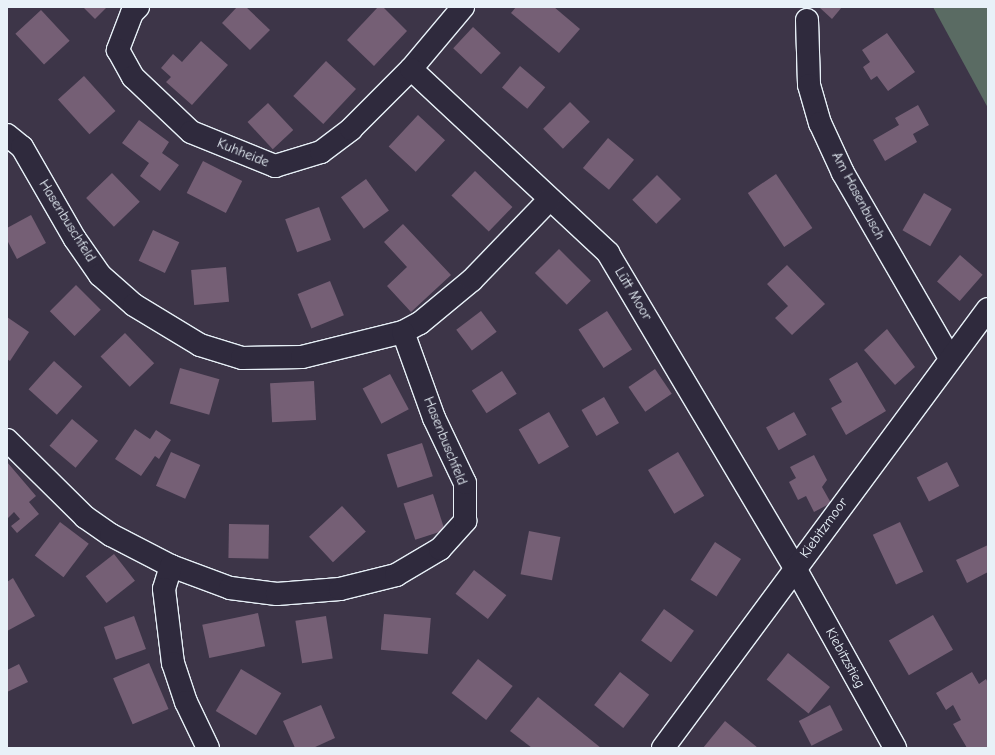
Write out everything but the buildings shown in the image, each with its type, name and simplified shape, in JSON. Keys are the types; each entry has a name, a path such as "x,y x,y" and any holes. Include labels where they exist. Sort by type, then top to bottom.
{"street":[{"name":"Kuhheide","path":"138,7 132,13 118,50 133,77 191,132 275,166 321,152 351,129 411,69 463,7"},
{"name":"Am Hasenbusch","path":"807,20 809,85 820,123 843,172 950,358"},
{"name":"Lütt Moor","path":"411,69 549,200 608,252 795,568"},
{"name":"Hasenbuschfeld","path":"7,135 22,147 75,239 100,275 134,305 200,345 242,358 302,357 403,332 420,323 472,280 549,200"},
{"name":"Kiebitzmoor","path":"662,748 950,358 988,309"},
{"name":"Hasenbuschfeld","path":"7,440 85,516 111,535 171,566 230,588 277,594 340,589 396,576 440,549 465,521 465,483 434,418 403,332"},
{"path":"171,566 164,589 173,663 186,702 208,748"},
{"name":"Kiebitzstieg","path":"795,568 895,748"}],"green space":[{"path":"933,7 988,7 988,108"}]}
